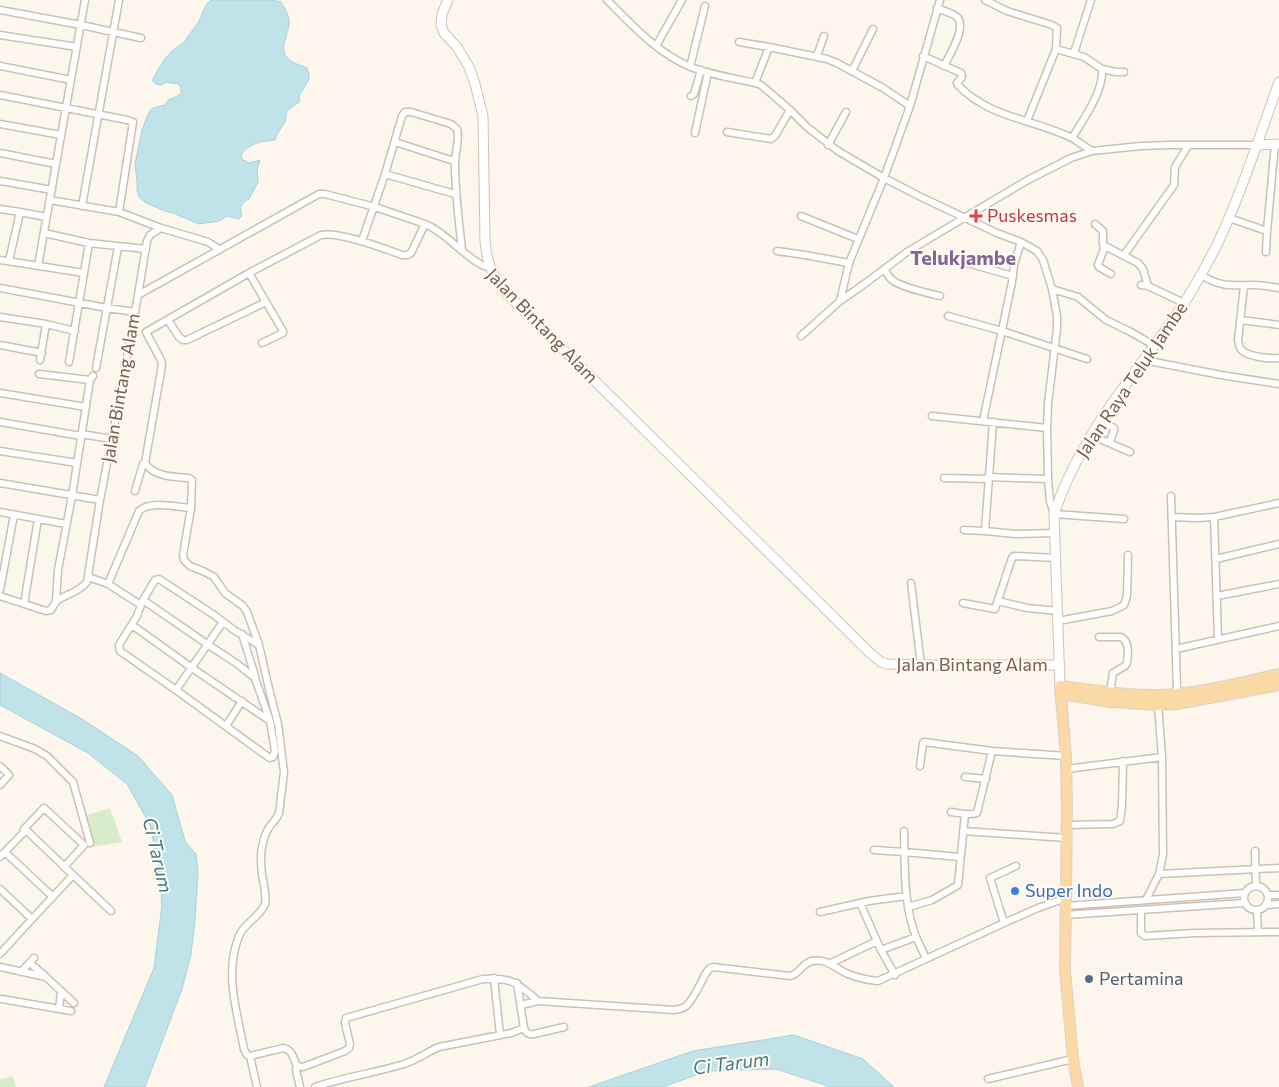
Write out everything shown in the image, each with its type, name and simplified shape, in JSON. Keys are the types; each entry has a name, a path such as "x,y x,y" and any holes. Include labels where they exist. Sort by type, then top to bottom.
{"main road":[{"path":"1061,690 1111,702 1158,705 1178,695 1279,672"},
{"path":"1061,690 1178,695 1279,685"},
{"path":"1061,690 1066,756 1067,825 1065,970 1073,1059 1078,1087"}],"street":[{"path":"38,266 85,0"},
{"path":"82,206 119,0"},
{"path":"448,0 442,14 441,25 444,33 457,47 469,67 476,84 484,116 485,241 486,255 490,268"},
{"path":"607,0 645,38 690,67 755,83 766,89 828,145 884,178 964,218 1037,251 1044,260 1058,316 1047,428 1048,479 1050,501 1054,514 1124,519"},
{"path":"656,46 682,0"},
{"path":"840,301 849,263 884,178 910,106 940,0"},
{"path":"984,0 1007,11 1056,26 1057,28 1056,49 1027,121"},
{"path":"1074,53 1090,0"},
{"path":"690,67 704,6"},
{"path":"937,8 957,17 960,22 960,31 944,66"},
{"path":"0,10 140,38"},
{"path":"852,71 873,30"},
{"path":"0,34 77,47"},
{"path":"817,56 824,36"},
{"path":"739,42 817,56 837,63 883,88 910,106"},
{"path":"755,83 769,46"},
{"path":"1056,49 1084,57 1102,69 1124,72"},
{"path":"923,56 961,73 962,77 958,86 987,108 1072,138 1092,150"},
{"path":"0,66 71,80"},
{"path":"1072,138 1094,100 1102,80 1102,69"},
{"path":"691,96 694,94 704,71"},
{"path":"695,133 704,71"},
{"name":"Jalan Raya Teluk Jambe","path":"1061,690 1054,514 1063,487 1100,421 1184,303 1201,275 1229,218 1279,82"},
{"path":"0,95 133,122 119,212"},
{"path":"727,132 771,139 775,136 790,110"},
{"path":"362,241 375,206 402,116 405,112 411,112 451,124 457,129 454,161 462,250"},
{"path":"828,145 846,112"},
{"path":"0,124 61,135"},
{"path":"395,142 454,161"},
{"path":"801,336 840,301 926,240 1047,169 1092,150 1169,145 1277,144 1266,252"},
{"path":"1124,255 1174,185 1175,167 1188,146"},
{"path":"0,154 56,164"},
{"path":"385,174 456,194"},
{"path":"0,181 52,190"},
{"name":"Jalan Bintang Alam","path":"88,577 100,500 138,295 219,248 229,245 319,194 325,194 375,206 425,224 437,231 470,258 490,268 505,292 870,654 884,664 1060,665"},
{"path":"50,200 119,212 161,228 208,242 219,248"},
{"path":"0,209 46,217"},
{"path":"9,261 20,212"},
{"path":"801,216 858,239"},
{"path":"1229,218 1267,231"},
{"path":"135,491 143,464 145,463 161,361 146,332 249,273 321,235 328,234 362,241 407,255 411,253 425,224"},
{"path":"1095,224 1102,231 1102,244 1138,263 1143,269 1148,286"},
{"path":"138,295 147,241 150,235 161,228"},
{"path":"44,233 89,243 146,250"},
{"path":"983,421 1020,242"},
{"path":"69,362 89,243"},
{"path":"96,368 118,246"},
{"path":"1105,246 1098,265 1111,274"},
{"path":"777,251 805,254 849,263"},
{"path":"0,260 84,273"},
{"path":"964,262 1012,276"},
{"path":"884,269 890,279 905,287 940,296"},
{"path":"249,273 283,331 283,333 262,343"},
{"path":"1201,275 1223,285 1256,285 1279,288"},
{"path":"1141,285 1148,286 1184,303"},
{"path":"1244,286 1238,340 1241,350 1247,354 1263,358 1279,358"},
{"path":"0,288 135,312"},
{"path":"1052,289 1078,297 1106,320 1154,346"},
{"path":"168,320 179,337 182,340 187,340 266,302"},
{"path":"948,316 1002,331 1087,359"},
{"path":"0,317 46,324 75,331"},
{"path":"1241,320 1279,325"},
{"path":"40,360 46,324"},
{"path":"0,345 42,352"},
{"path":"1144,360 1279,384"},
{"path":"0,596 46,611 51,610 56,601 58,570 92,378 39,374"},
{"path":"0,393 86,408"},
{"path":"932,416 1047,428"},
{"path":"1100,421 1114,428 1109,443"},
{"path":"0,422 112,439"},
{"path":"985,531 993,422"},
{"path":"1091,435 1130,452"},
{"path":"0,451 76,462"},
{"path":"145,463 147,467 158,474 169,477 190,478 192,480 191,508 183,555 184,560 190,566 214,577 224,593 243,606 247,612 259,645 278,724 284,772 279,813 277,819 269,827 261,855 265,904 239,934 231,969 232,987 244,1049 247,1055 250,1056 257,1087"},
{"path":"944,478 1048,479"},
{"path":"0,483 100,500"},
{"path":"1171,496 1178,695"},
{"path":"1172,517 1214,517 1279,503"},
{"path":"108,584 139,511 142,508 154,504 191,508"},
{"path":"0,512 66,524"},
{"path":"0,590 14,515"},
{"path":"1214,517 1218,639"},
{"path":"24,604 38,519"},
{"path":"964,530 1016,534 1055,533"},
{"path":"1216,558 1279,544"},
{"path":"1058,621 1112,611 1124,605 1127,596 1128,555"},
{"path":"963,603 993,610 996,608 1014,556 1056,558"},
{"path":"56,601 83,586 88,577 108,584 142,602 236,663 255,678"},
{"path":"242,634 270,722 275,751 273,757 270,758 118,648 132,625 142,602 155,580 158,579 259,645"},
{"path":"911,583 921,665"},
{"path":"1217,596 1279,584"},
{"path":"998,601 1027,608 1058,611"},
{"path":"176,690 223,622"},
{"path":"132,625 270,722"},
{"path":"1176,649 1279,626"},
{"path":"1099,637 1124,638 1127,643 1127,663 1113,673 1110,692"},
{"path":"226,726 242,701"},
{"path":"1146,900 1159,874 1163,855 1162,757 1158,705"},
{"path":"0,736 35,749 47,756 74,782 90,843"},
{"path":"920,766 924,742 992,751 1066,756"},
{"path":"951,812 977,814 992,751"},
{"path":"1066,768 1162,757"},
{"path":"1067,825 1113,824 1120,821 1123,761"},
{"path":"0,766 15,781"},
{"path":"0,785 9,775"},
{"path":"965,777 986,780"},
{"path":"53,897 2,855 44,808 84,844 64,867"},
{"path":"908,907 932,900 958,885 965,814"},
{"path":"26,830 111,911"},
{"path":"904,831 906,896 916,937 926,959"},
{"path":"963,831 1066,838"},
{"path":"874,850 960,857"},
{"path":"1255,851 1256,886"},
{"path":"1004,923 990,878 1016,866"},
{"path":"1159,874 1279,868"},
{"path":"0,954 73,875"},
{"path":"1065,906 1089,914 1244,903 1250,909 1257,911 1264,908 1267,904 1269,900 1268,895 1260,887 1251,887 1245,893 1244,903"},
{"path":"0,889 32,920"},
{"path":"521,1005 538,1001 681,1009 687,1006 706,972 709,968 713,967 790,976 797,973 810,961 818,960 831,963 846,973 866,980 878,981 1038,908 1245,893"},
{"path":"1268,895 1279,895"},
{"path":"820,912 881,898 906,896"},
{"path":"860,903 894,975"},
{"path":"1088,904 1089,914"},
{"path":"1267,904 1279,904"},
{"path":"1141,911 1141,933 1145,936 1279,932"},
{"path":"1257,911 1258,932"},
{"path":"881,950 916,937"},
{"path":"831,963 877,941"},
{"path":"21,972 32,961 74,1003"},
{"path":"0,967 46,977"},
{"path":"494,978 500,1035"},
{"path":"297,1066 303,1067 345,1052 350,1044 345,1023 346,1018 483,979 506,979 517,983 538,1001"},
{"path":"517,983 525,1031 530,1035 564,1027"},
{"path":"59,1010 62,992"},
{"path":"2,999 71,1011"},
{"path":"315,1087 406,1064 439,1047 519,1031 524,1028"},
{"path":"250,1056 283,1048 288,1049 297,1066 296,1070 300,1087"},
{"path":"988,1079 1073,1059"}],"green space":[{"path":"110,808 122,842 92,847 84,816"},
{"path":"12,1076 16,1087 0,1087 0,1079"}],"water":[{"path":"211,0 272,0 281,2 289,18 284,52 292,61 307,68 309,76 299,96 300,101 287,111 285,122 275,140 252,145 241,155 242,159 249,163 260,160 257,170 258,182 249,199 240,207 242,216 239,219 227,216 219,221 199,224 146,203 139,197 135,164 142,130 149,112 153,108 165,105 168,100 181,93 179,84 166,82 161,85 156,84 152,80 164,60 190,34 199,21 206,5"},
{"name":"Ci Tarum","path":"0,673 82,719 138,756 172,795 185,841 196,854 198,872 191,955 182,989 145,1087 104,1087 154,968 162,905 159,869 150,825 127,784 88,753 0,705"},
{"name":"Ci Tarum","path":"794,1035 863,1059 894,1087 828,1087 776,1069 707,1071 663,1087 589,1087 693,1051"}],"place":[{"name":"Puskesmas","path":"976,216"},
{"name":"Super Indo","path":"1015,891"},
{"name":"Pertamina","path":"1089,979"}],"district":[{"name":"Telukjambe","path":"963,258"}]}
